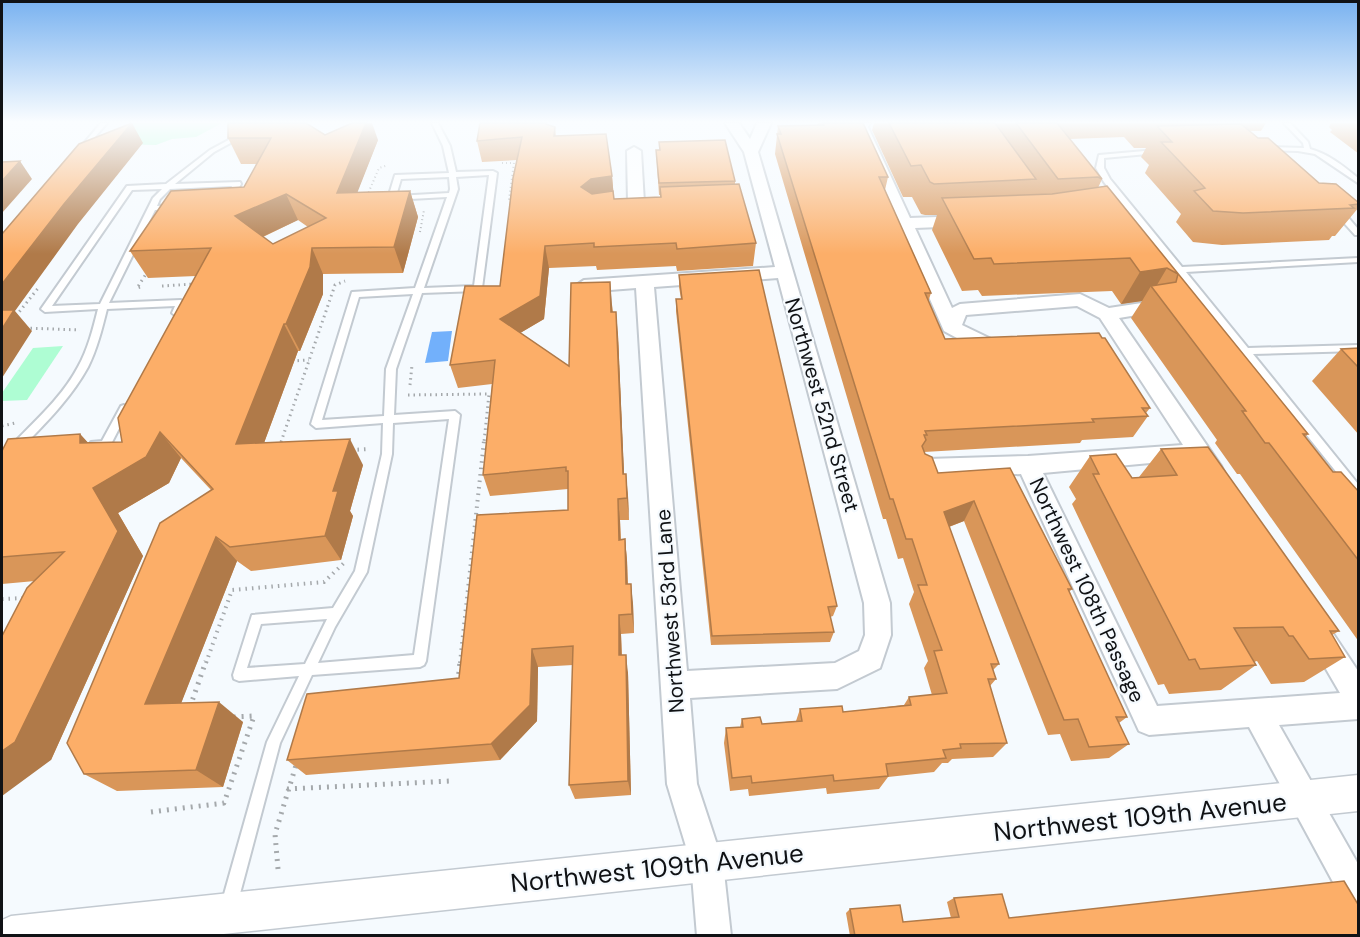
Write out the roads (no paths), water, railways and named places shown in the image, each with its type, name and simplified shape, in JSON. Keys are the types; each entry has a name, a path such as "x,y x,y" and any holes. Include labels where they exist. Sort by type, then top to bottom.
{"street":[{"path":"615,206 642,203 636,167"},
{"name":"Northwest 52nd Street","path":"676,685 837,676 870,659 878,635 877,603 784,272 759,198 754,167"},
{"path":"879,167 951,327 988,346 1023,344"},
{"path":"904,223 983,220"},
{"path":"584,286 784,272"},
{"name":"Northwest 53rd Lane","path":"645,283 682,784 707,863 714,936"},
{"path":"951,327 960,310 1080,300 1107,314 1225,491"},
{"path":"1107,314 1148,308"},
{"path":"1105,338 1107,314"},
{"path":"927,468 1028,465 1199,452"},
{"name":"Northwest 108th Passage","path":"1028,465 1149,721 1359,705"},
{"path":"1308,617 1359,695"},
{"name":"Northwest 109th Avenue","path":"1257,712 1303,799 1359,894"},
{"name":"Northwest 109th Avenue","path":"11,936 1359,793"}],"lane":[{"path":"2,461 6,451 64,396 83,367 96,336 103,306 152,208 168,186 192,167"},
{"path":"227,912 274,742 309,669 362,572 387,454 391,369 452,195 450,167"},
{"path":"1100,167 1179,270 1359,491"},
{"path":"1342,167 1359,181"},
{"path":"339,613 256,619 240,675 420,661 454,415 316,424 355,294 478,288 493,173 398,177 392,198 452,195"},
{"path":"170,323 181,303 45,309 130,188 237,184 225,205 215,205"},
{"path":"1328,201 1359,233"},
{"path":"152,208 183,207"},
{"path":"1179,270 1359,260"},
{"path":"1245,351 1359,348"},
{"path":"81,446 105,445 127,404"},
{"path":"6,451 23,450"}],"water":[{"path":"452,331 448,361 425,363 432,332"}]}
